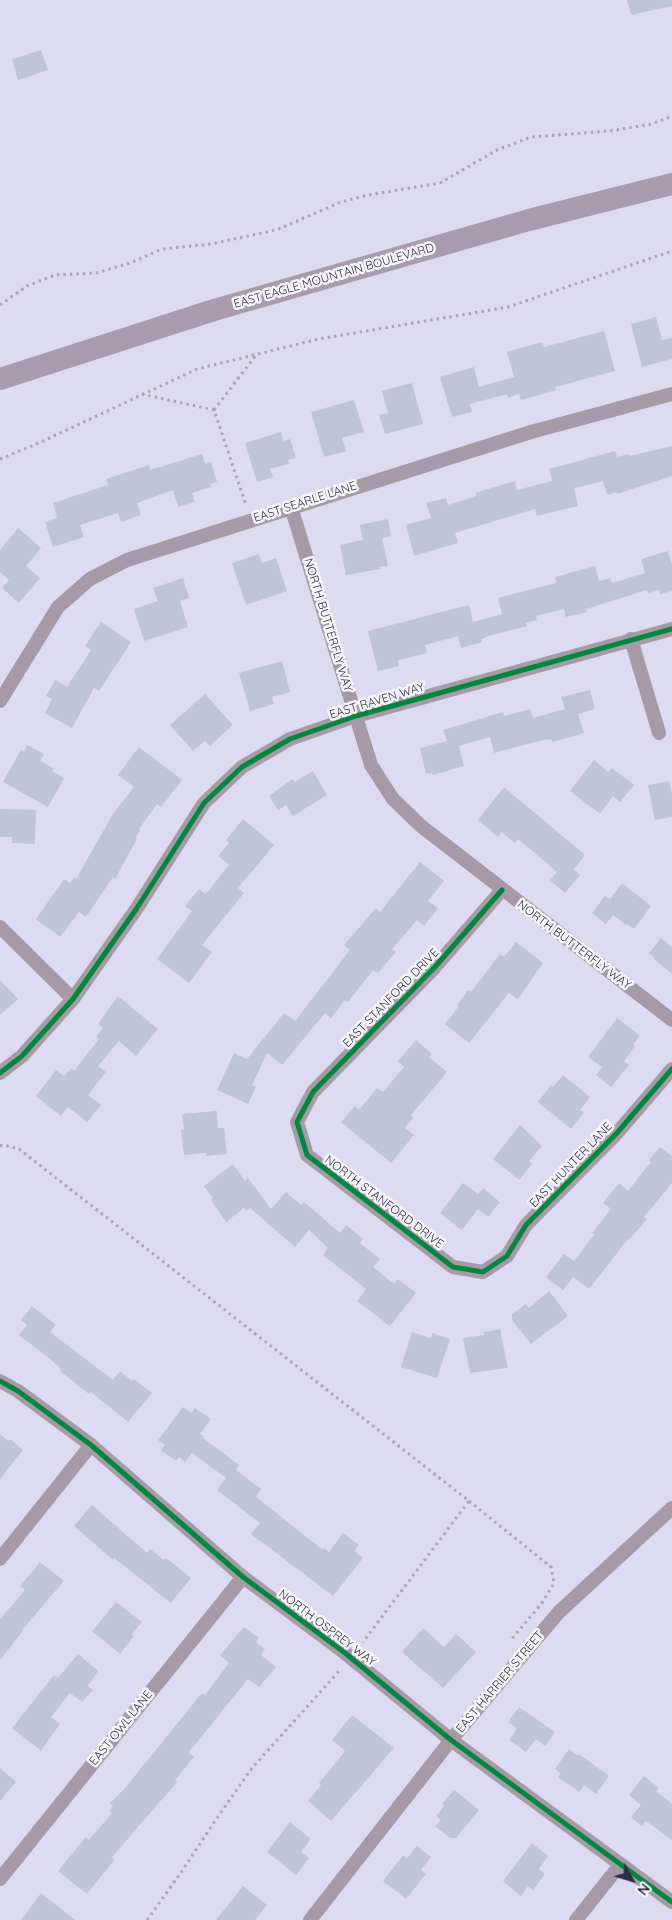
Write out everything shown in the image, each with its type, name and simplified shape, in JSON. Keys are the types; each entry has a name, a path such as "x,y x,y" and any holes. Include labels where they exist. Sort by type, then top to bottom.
{"main road":[{"name":"EAST EAGLE MOUNTAIN BOULEVARD","path":"0,379 214,310 529,220 672,184"}],"street":[{"name":"EAST SEARLE LANE","path":"0,701 58,607 90,579 127,560 531,432 672,394"},
{"name":"NORTH BUTTERFLY WAY","path":"291,507 371,765 393,799 421,826 672,1020"},
{"name":"EAST RAVEN WAY","path":"0,1073 22,1056 73,999 137,908 204,804 242,767 290,739 356,716 672,629"},
{"path":"631,639 659,733"},
{"name":"EAST STANFORD DRIVE","path":"297,1122 313,1092 435,968 502,890"},
{"path":"0,927 73,999"},
{"name":"EAST HUNTER LANE","path":"483,1272 507,1256 526,1225 617,1133 672,1068"},
{"name":"NORTH STANFORD DRIVE","path":"297,1122 307,1155 452,1267 483,1272"},
{"name":"NORTH OSPREY WAY","path":"0,1381 18,1391 91,1445 243,1578 345,1653 452,1740 672,1902"},
{"path":"0,1559 91,1445"},
{"name":"EAST HARRIER STREET","path":"310,1920 452,1740 559,1612 672,1508"},
{"name":"EAST OWL LANE","path":"0,1879 243,1578"},
{"path":"576,1920 620,1865"}],"path":[{"path":"0,305 27,286 55,275 96,273 130,264 162,249 211,244 276,230 341,202 368,195 440,183 497,150 530,136 610,131 652,124 672,116"},
{"path":"0,459 39,443 197,369 319,339 508,307 672,251"},
{"path":"214,410 256,354"},
{"path":"142,394 214,410"},
{"path":"214,410 246,505"},
{"path":"0,1146 19,1149 551,1567 554,1583 542,1603 510,1641"},
{"path":"363,1642 469,1501"},
{"path":"147,1920 252,1768 340,1670"}],"building":[{"path":"627,0 672,0 672,6 631,15"},
{"path":"41,50 48,70 18,80 12,59"},
{"path":"656,317 662,340 672,338 672,359 642,367 631,324"},
{"path":"604,331 615,371 555,387 556,390 521,400 519,394 508,398 507,394 470,404 472,412 452,417 440,377 474,367 479,387 514,377 507,352 542,342 544,347"},
{"path":"412,383 423,424 385,434 379,415 388,413 382,391"},
{"path":"354,400 364,432 342,438 346,451 324,457 311,412"},
{"path":"281,432 283,441 290,439 296,458 288,460 289,464 270,469 273,477 257,482 245,443"},
{"path":"672,446 672,476 617,494 617,492 607,495 603,481 574,488 578,506 537,516 535,509 455,533 458,543 414,556 406,525 431,518 426,503 446,498 448,505 476,496 475,493 515,481 517,490 552,481 549,469 615,451 617,457 629,454 629,456"},
{"path":"202,454 205,464 211,462 217,482 210,484 211,487 192,493 195,502 178,507 173,490 137,503 141,515 121,522 118,513 80,525 84,537 53,547 45,522 57,518 53,503 108,485 106,479 149,465 150,470"},
{"path":"388,519 391,536 382,538 388,566 346,575 340,545 363,540 360,525"},
{"path":"18,528 41,548 26,566 40,578 19,603 2,588 9,580 0,572 0,550"},
{"path":"668,551 672,564 672,591 660,594 659,590 648,593 647,590 586,609 587,612 566,617 564,609 536,616 537,620 526,623 527,626 489,636 481,639 482,642 461,648 458,636 425,645 427,653 398,660 399,666 378,671 368,631 469,605 473,622 502,614 498,598 556,583 555,577 595,566 599,581 610,578 612,583 645,573 641,559"},
{"path":"259,554 262,563 276,558 287,591 246,605 232,563"},
{"path":"183,578 189,598 180,601 188,627 144,641 134,609 158,601 153,588"},
{"path":"101,622 131,642 99,691 94,688 72,728 45,713 52,699 46,696 55,680 67,687 91,650 85,646"},
{"path":"282,661 290,692 272,697 274,704 250,711 239,673"},
{"path":"590,690 595,709 578,714 584,733 552,742 551,739 547,739 494,753 490,737 459,746 464,766 433,775 432,773 426,774 420,748 447,741 443,730 503,712 504,716 530,709 533,718 565,709 561,697"},
{"path":"205,694 233,725 210,746 205,741 193,751 170,725"},
{"path":"27,745 44,754 40,761 53,768 52,771 64,778 48,807 3,782 21,750 24,752"},
{"path":"139,747 182,780 161,807 157,804 139,829 137,839 115,879 113,877 86,917 79,912 60,937 36,919 64,879 70,883 74,877 76,879 113,814 134,787 118,775"},
{"path":"594,760 608,772 612,768 634,785 620,802 613,796 600,814 570,791"},
{"path":"313,771 327,795 293,816 286,805 278,810 269,796 292,779 295,782"},
{"path":"669,781 672,795 672,817 655,820 648,785"},
{"path":"504,787 585,855 574,869 580,875 565,893 550,880 557,872 518,839 515,843 502,832 498,837 478,820"},
{"path":"0,809 36,810 35,844 12,843 12,837 0,837"},
{"path":"243,819 274,845 238,888 244,893 202,945 212,952 189,983 157,959 192,911 185,906 199,889 206,894 229,865 218,856 229,843 226,840"},
{"path":"420,862 444,881 428,901 438,908 424,926 417,920 392,949 396,952 378,973 373,970 348,1002 345,1000 331,1018 325,1013 282,1065 267,1053 252,1085 256,1087 248,1104 217,1090 234,1053 247,1059 284,1013 295,1021 350,950 344,945 376,908 380,912"},
{"path":"622,883 651,906 634,929 613,915 606,924 592,913 605,896 610,899"},
{"path":"661,938 672,947 672,974 649,953"},
{"path":"516,942 543,963 518,999 509,993 469,1043 445,1024 459,1006 457,1005 468,990 471,992 500,954 504,957"},
{"path":"0,980 18,999 0,1015"},
{"path":"118,996 158,1029 136,1056 119,1041 98,1066 106,1072 88,1095 101,1105 87,1122 68,1107 61,1116 36,1096 56,1070 64,1076 71,1068 74,1071 99,1039 96,1037 103,1028 98,1024"},
{"path":"617,1018 640,1036 633,1044 635,1046 624,1061 629,1065 611,1087 596,1075 602,1067 588,1057"},
{"path":"416,1040 432,1054 429,1057 447,1072 411,1115 413,1118 405,1128 414,1135 391,1163 341,1122 355,1106 359,1110 377,1088 383,1092 404,1067 398,1061"},
{"path":"563,1075 590,1097 580,1110 584,1112 571,1129 538,1102 551,1085 553,1087"},
{"path":"217,1111 218,1128 224,1128 227,1154 206,1156 206,1153 184,1155 181,1130 184,1129 182,1114"},
{"path":"520,1125 542,1146 529,1161 532,1164 519,1180 493,1159"},
{"path":"660,1147 672,1156 672,1183 644,1217 647,1219 628,1239 589,1289 573,1277 563,1290 546,1277 564,1254 574,1261 594,1235 592,1233 611,1209 603,1203 619,1183 628,1191 651,1162 649,1160"},
{"path":"233,1164 245,1181 248,1178 271,1209 286,1192 301,1205 304,1202 340,1233 346,1225 363,1239 360,1243 380,1259 373,1267 394,1284 398,1279 416,1293 390,1326 357,1301 366,1289 323,1255 328,1248 309,1230 295,1247 250,1208 246,1211 244,1208 226,1222 204,1186"},
{"path":"463,1183 478,1194 483,1188 500,1202 488,1217 478,1209 462,1230 440,1213"},
{"path":"549,1291 568,1316 531,1344 512,1320 512,1314 526,1304 529,1308"},
{"path":"32,1306 56,1325 50,1332 113,1380 120,1371 152,1393 128,1422 91,1392 89,1394 60,1371 61,1369 50,1359 19,1335 27,1325 21,1320"},
{"path":"500,1329 508,1368 470,1373 463,1338 484,1335 484,1332"},
{"path":"412,1332 431,1338 432,1333 450,1339 437,1378 401,1367"},
{"path":"183,1407 191,1413 195,1408 211,1419 200,1434 204,1436 203,1438 239,1465 236,1470 261,1489 256,1497 323,1550 324,1548 329,1552 343,1533 359,1545 354,1551 363,1558 333,1596 251,1534 260,1523 217,1490 226,1478 192,1453 185,1462 179,1457 176,1461 161,1450 165,1445 158,1440"},
{"path":"0,1434 8,1441 10,1439 23,1450 0,1479"},
{"path":"92,1505 147,1553 150,1549 164,1560 166,1558 191,1578 171,1603 114,1558 113,1560 74,1526"},
{"path":"40,1562 64,1581 22,1630 0,1660 0,1619 25,1590 20,1586"},
{"path":"116,1602 142,1622 120,1654 92,1631"},
{"path":"244,1627 259,1638 256,1642 265,1649 261,1655 276,1667 259,1687 248,1679 189,1752 194,1757 175,1780 177,1782 112,1857 114,1860 87,1894 58,1871 86,1837 89,1840 112,1813 109,1811 113,1806 110,1803 125,1788 202,1693 205,1695 229,1663 220,1655"},
{"path":"423,1628 444,1647 456,1634 476,1652 443,1688 402,1652"},
{"path":"78,1654 98,1671 88,1686 93,1690 82,1702 70,1693 51,1717 60,1724 41,1751 12,1728 54,1675 58,1678"},
{"path":"519,1707 555,1732 545,1746 536,1739 526,1752 509,1740 517,1729 508,1722"},
{"path":"352,1715 394,1748 331,1821 308,1801 321,1785 319,1783 345,1751 332,1740"},
{"path":"569,1749 609,1776 596,1794 584,1785 579,1792 558,1777 561,1774 555,1769"},
{"path":"0,1768 16,1782 0,1801"},
{"path":"644,1776 659,1788 656,1791 672,1804 672,1840 646,1821 642,1826 631,1817 641,1805 629,1795"},
{"path":"454,1790 479,1810 456,1838 450,1838 435,1826 441,1820 436,1816 444,1806 442,1804"},
{"path":"290,1822 311,1839 301,1852 309,1858 296,1875 267,1852"},
{"path":"532,1843 548,1856 539,1869 545,1874 533,1890 528,1886 521,1896 503,1881"},
{"path":"417,1846 431,1857 421,1870 426,1874 406,1899 383,1881 403,1855 407,1858"},
{"path":"243,1886 267,1905 255,1920 216,1920"},
{"path":"41,1893 75,1920 21,1920"}],"cycle path":[{"path":"0,1073 22,1056 73,999 137,908 204,803 242,767 290,739 356,716 672,629"},
{"path":"502,890 435,967 313,1092 297,1122 307,1155 453,1267 483,1272 507,1256 526,1225 617,1133 672,1069"},
{"path":"0,1381 18,1391 91,1445 243,1577 345,1653 451,1740 672,1902"}]}
